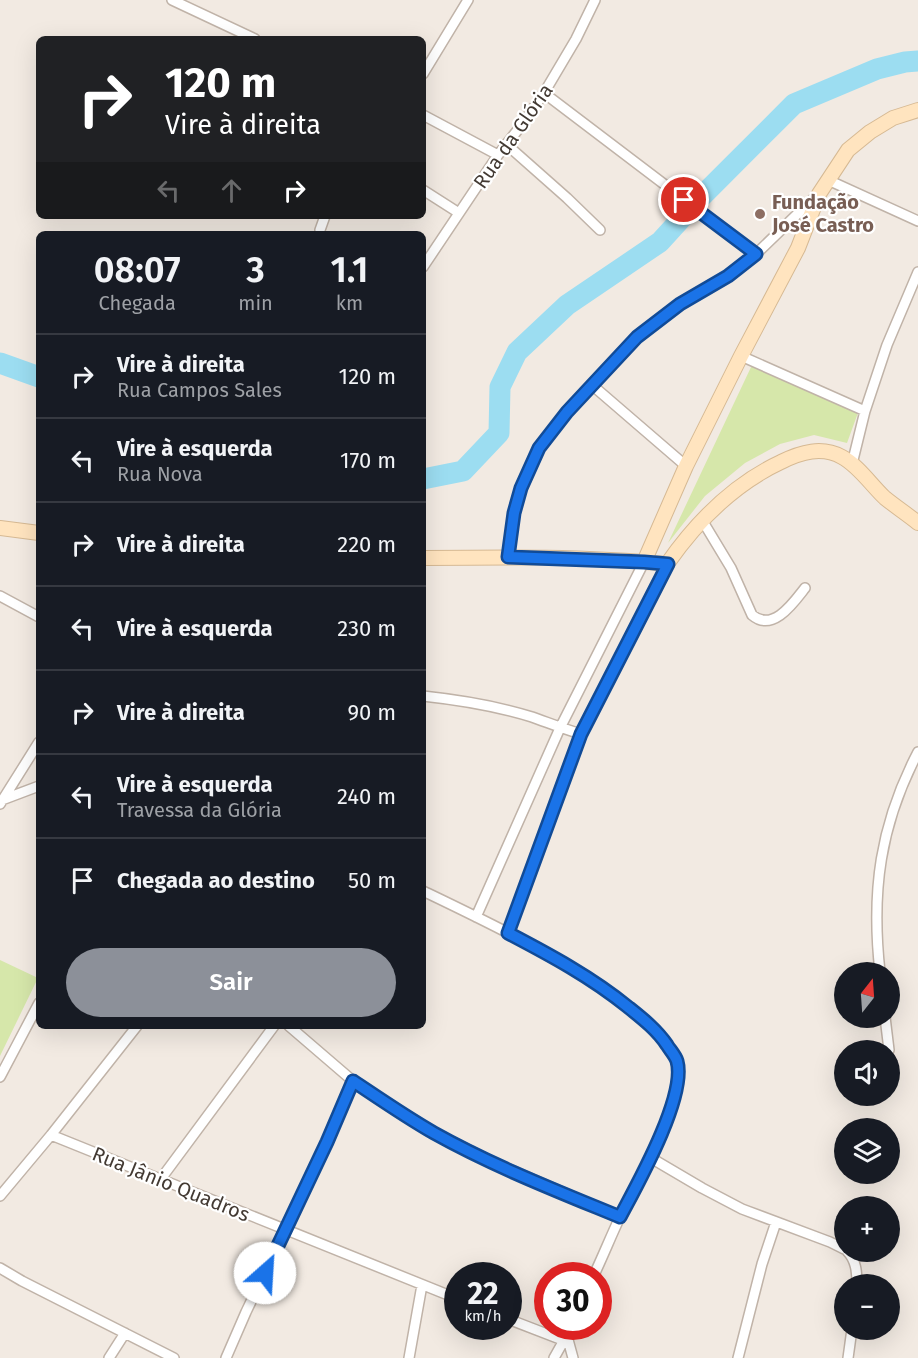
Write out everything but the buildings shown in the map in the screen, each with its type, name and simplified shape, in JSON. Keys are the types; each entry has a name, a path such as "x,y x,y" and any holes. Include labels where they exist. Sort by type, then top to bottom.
{"street":[{"path":"172,0 249,36"},
{"path":"426,69 468,0"},
{"name":"Rua da Glória","path":"426,262 498,155 544,93 576,39 595,0"},
{"path":"544,93 756,254"},
{"path":"476,917 560,728 644,562 686,466 798,248 819,194 848,150 892,118 918,110"},
{"path":"426,117 498,155"},
{"path":"506,144 600,230"},
{"path":"828,180 918,221"},
{"path":"426,192 459,213"},
{"path":"508,557 514,513 521,488 539,448 567,412 637,337 662,316 728,276 756,254 819,194"},
{"path":"320,230 324,219"},
{"path":"852,464 865,411 887,345 918,272"},
{"path":"741,356 865,411"},
{"path":"592,385 686,466"},
{"path":"508,933 581,734 668,564 678,548 702,520 744,483 769,467 794,456 820,451 844,458 886,498 918,523"},
{"path":"702,520 731,568 752,615 757,619 776,618 806,588"},
{"path":"0,528 36,533"},
{"path":"426,558 508,557 668,564"},
{"path":"0,596 36,615"},
{"path":"426,696 484,705 532,717 581,734"},
{"path":"1,802 36,747"},
{"path":"879,962 877,883 882,849 894,807 918,752"},
{"path":"1,802 36,787"},
{"path":"426,892 571,967 604,989 655,1030 677,1061 678,1076 665,1125 600,1262"},
{"path":"0,1077 36,1009"},
{"path":"0,1196 51,1136 135,1029"},
{"path":"160,1180 272,1029"},
{"path":"292,1029 353,1081 402,1114 495,1163 620,1217"},
{"path":"226,1358 353,1081"},
{"name":"Rua Jânio Quadros","path":"51,1136 444,1294"},
{"path":"651,1158 720,1198 834,1244"},
{"path":"738,1358 756,1286 776,1222"},
{"path":"0,1268 174,1358"},
{"path":"409,1358 422,1285"},
{"path":"109,1358 125,1333"},
{"path":"554,1358 565,1340"},
{"path":"567,1340 573,1358"},
{"path":"848,1358 850,1340"}],"green space":[{"path":"752,365 859,410 847,443 814,435 780,444 745,463 705,496 668,543"},
{"path":"0,960 36,977 36,982 0,1056"}],"waterway":[{"path":"426,478 463,471 499,433 500,387 517,352 567,305 660,242 700,198 794,104 877,69 918,61"},
{"path":"0,363 36,376"}],"place":[{"name":"Fundação José Castro","path":"760,214"}],"route":[{"path":"265,1273 353,1081 402,1114 460,1147 620,1217 662,1134 678,1076 677,1061 664,1040 641,1018 604,989 571,967 508,933 581,734 668,564 508,557 514,513 521,488 539,448 567,412 637,337 662,316 728,276 756,254 684,200"}]}
